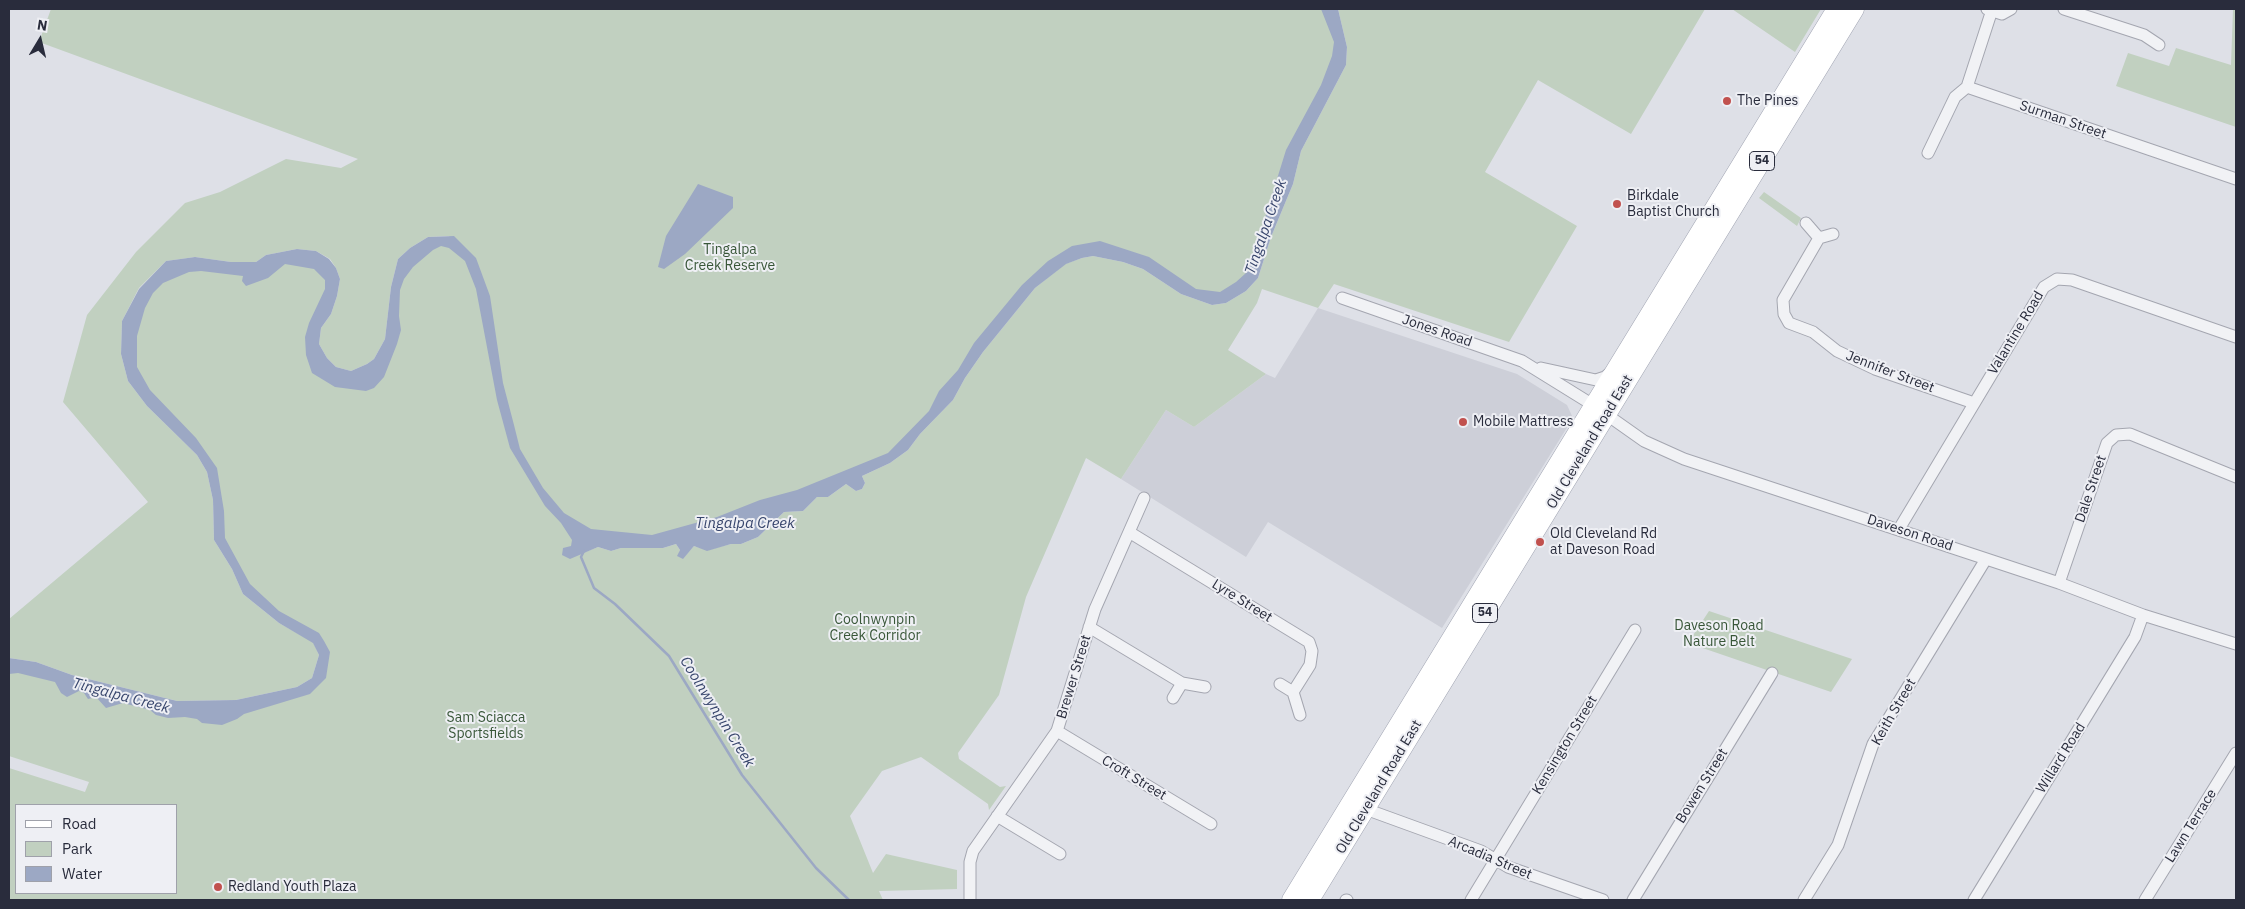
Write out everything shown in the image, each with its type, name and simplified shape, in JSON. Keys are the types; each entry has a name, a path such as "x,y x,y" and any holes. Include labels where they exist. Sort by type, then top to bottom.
{"main road":[{"name":"Old Cleveland Road East","path":"1600,411 1616,368 1836,9"},
{"name":"Old Cleveland Road East","path":"1291,900 1358,806 1600,411 1855,9"},
{"name":"Old Cleveland Road East","path":"1310,900 1358,806"}],"street":[{"path":"2064,9 2144,35 2159,45"},
{"path":"1928,153 1955,97 1967,87 1998,10"},
{"name":"Surman Street","path":"1967,87 2236,179"},
{"path":"1806,223 1819,238 1833,234"},
{"name":"Jennifer Street","path":"1819,238 1783,300 1784,314 1789,323 1813,332 1837,351 1875,369 1974,403"},
{"name":"Valantine Road","path":"1899,529 2044,288 2057,279 2072,280 2236,336"},
{"name":"Jones Road","path":"1342,298 1522,360 1600,411"},
{"name":"Jones Road","path":"1532,366 1596,380 1605,377 1616,368"},
{"name":"Daveson Road","path":"1600,411 1644,441 1684,459 2059,583 2143,615 2236,644"},
{"name":"Dale Street","path":"2059,583 2107,443 2116,435 2130,434 2236,477"},
{"name":"Brewer Street","path":"970,900 970,862 973,851 1057,731 1094,610 1144,498"},
{"name":"Lyre Street","path":"1129,532 1309,642 1312,651 1310,664 1293,692"},
{"name":"Keith Street","path":"1804,900 1838,845 1873,744 1986,559"},
{"name":"Willard Road","path":"1974,900 2135,637 2143,615"},
{"path":"1089,627 1182,683 1205,687"},
{"name":"Kensington Street","path":"1471,900 1635,630"},
{"name":"Bowen Street","path":"1633,900 1772,673"},
{"path":"1173,698 1182,683"},
{"path":"1280,684 1293,692 1300,715"},
{"name":"Croft Street","path":"1057,731 1211,824"},
{"name":"Lawn Terrace","path":"2145,900 2236,752"},
{"name":"Arcadia Street","path":"1358,806 1481,851 1508,867 1603,900"},
{"path":"997,816 1060,854"}],"shaded area":[{"path":"1318,308 1517,374 1567,405 1573,418 1442,628 1268,522 1246,557 1121,479 1166,410 1194,427 1266,374 1275,378"}],"green space":[{"path":"51,9 1327,9 1339,53 1326,90 1293,150 1250,279 1224,297 1196,293 1139,260 1095,250 1065,257 1032,282 983,344 960,380 933,414 895,455 815,494 709,536 652,543 592,535 583,553 598,547 611,551 621,548 663,548 676,544 680,550 678,556 683,558 694,546 707,550 731,544 741,544 758,537 784,512 803,511 817,497 828,497 846,484 856,491 862,489 865,483 862,476 890,463 908,450 920,434 953,400 983,352 1035,288 1065,264 1093,256 1123,262 1143,269 1181,294 1212,305 1226,303 1246,291 1258,278 1271,237 1293,184 1301,151 1346,65 1347,47 1338,9 1705,9 1631,134 1538,80 1485,172 1577,226 1509,342 1334,284 1318,308 1262,289 1257,303 1228,350 1266,374 1194,427 1166,410 1121,479 1086,458 1026,597 999,695 958,753 959,759 1000,787 1006,786 989,810 988,804 921,757 882,771 850,816 873,873 886,854 957,870 957,889 879,891 883,900 9,900 9,768 85,792 89,782 9,756 9,666 130,701 176,711 242,709 298,694 317,680 324,655 317,637 282,621 247,590 239,568 220,542 214,474 204,455 147,398 132,366 133,339 139,313 154,284 175,268 209,266 245,271 289,259 318,263 331,275 330,288 311,331 315,352 328,369 350,379 372,373 384,357 402,267 434,241 452,242 449,236 428,237 410,248 398,259 391,287 385,339 374,359 351,371 336,367 327,358 319,344 321,328 331,314 340,279 330,259 316,251 297,249 266,255 256,262 231,262 195,257 166,261 139,288 122,321 121,354 128,381 147,406 197,455 207,472 213,500 214,540 232,569 243,594 279,623 313,642 319,655 312,678 297,687 236,700 177,701 72,675 36,662 9,658 9,619 148,502 63,402 87,315 136,252 185,203 220,192 286,159 341,168 358,159 39,42"},
{"path":"1732,9 1821,9 1795,52"},
{"path":"2233,9 2236,9 2236,127 2116,86 2128,53 2169,66 2176,48 2231,65"},
{"path":"1764,192 1801,218 1797,226 1759,198"},
{"name":"Daveson Road Nature Belt","path":"1709,611 1852,659 1831,692 1688,643"}],"water":[{"name":"Tingalpa Creek","path":"1321,9 1338,9 1347,47 1346,65 1301,151 1293,184 1271,237 1258,278 1246,291 1226,303 1212,305 1181,294 1143,269 1123,262 1093,256 1066,264 1035,288 983,352 953,400 920,434 908,450 890,463 862,476 865,483 862,489 856,491 846,484 828,497 817,497 803,511 784,512 758,537 741,544 731,544 707,551 694,546 683,559 677,556 680,550 676,544 663,548 621,548 611,551 598,547 570,559 562,555 563,548 571,546 572,540 561,523 545,506 510,448 497,400 476,289 465,261 449,248 441,246 433,250 413,267 404,279 400,290 399,316 401,330 397,344 384,377 374,388 366,391 335,387 312,373 306,355 305,337 309,323 325,289 325,280 314,269 285,264 268,278 246,286 242,281 243,276 201,271 189,272 163,283 153,293 145,308 137,336 137,367 150,390 196,438 217,468 224,511 225,538 250,584 279,611 319,633 324,641 330,652 326,678 310,694 244,714 222,725 202,723 197,719 185,717 168,718 156,715 150,710 123,703 106,708 96,697 88,699 84,693 79,691 67,697 61,693 55,682 18,673 9,674 9,658 36,662 72,675 177,701 236,700 297,687 312,678 319,655 313,643 279,623 243,594 232,569 214,540 213,500 207,472 197,455 147,406 128,381 121,354 122,321 139,289 166,261 195,257 231,262 256,262 266,255 297,249 316,251 329,259 336,268 340,279 331,314 321,328 319,344 327,358 336,367 351,371 374,359 385,339 391,287 398,259 410,248 428,237 454,236 476,258 490,296 503,383 520,449 543,488 564,513 591,529 652,535 717,517 760,500 797,490 888,453 929,411 939,391 958,370 974,343 1022,285 1048,261 1072,246 1100,241 1149,257 1196,289 1220,292 1236,282 1246,273 1286,150 1321,85 1332,56 1334,42"},
{"path":"698,184 733,197 733,208 685,254 664,269 658,267 666,236"}],"waterway":[{"name":"Coolnwynpin Creek","path":"584,551 581,557 594,588 615,604 669,656 742,775 816,868 849,900"}],"place":[{"name":"The Pines","path":"1727,101"},
{"name":"Birkdale Baptist Church","path":"1617,204"},
{"name":"Mobile Mattress","path":"1463,422"},
{"name":"Old Cleveland Rd at Daveson Road","path":"1540,542"},
{"name":"Redland Youth Plaza","path":"218,887"}],"park label":[{"name":"Tingalpa Creek Reserve","path":"730,258"},
{"name":"Coolnwynpin Creek Corridor","path":"875,628"},
{"name":"Sam Sciacca Sportsfields","path":"486,726"}]}
